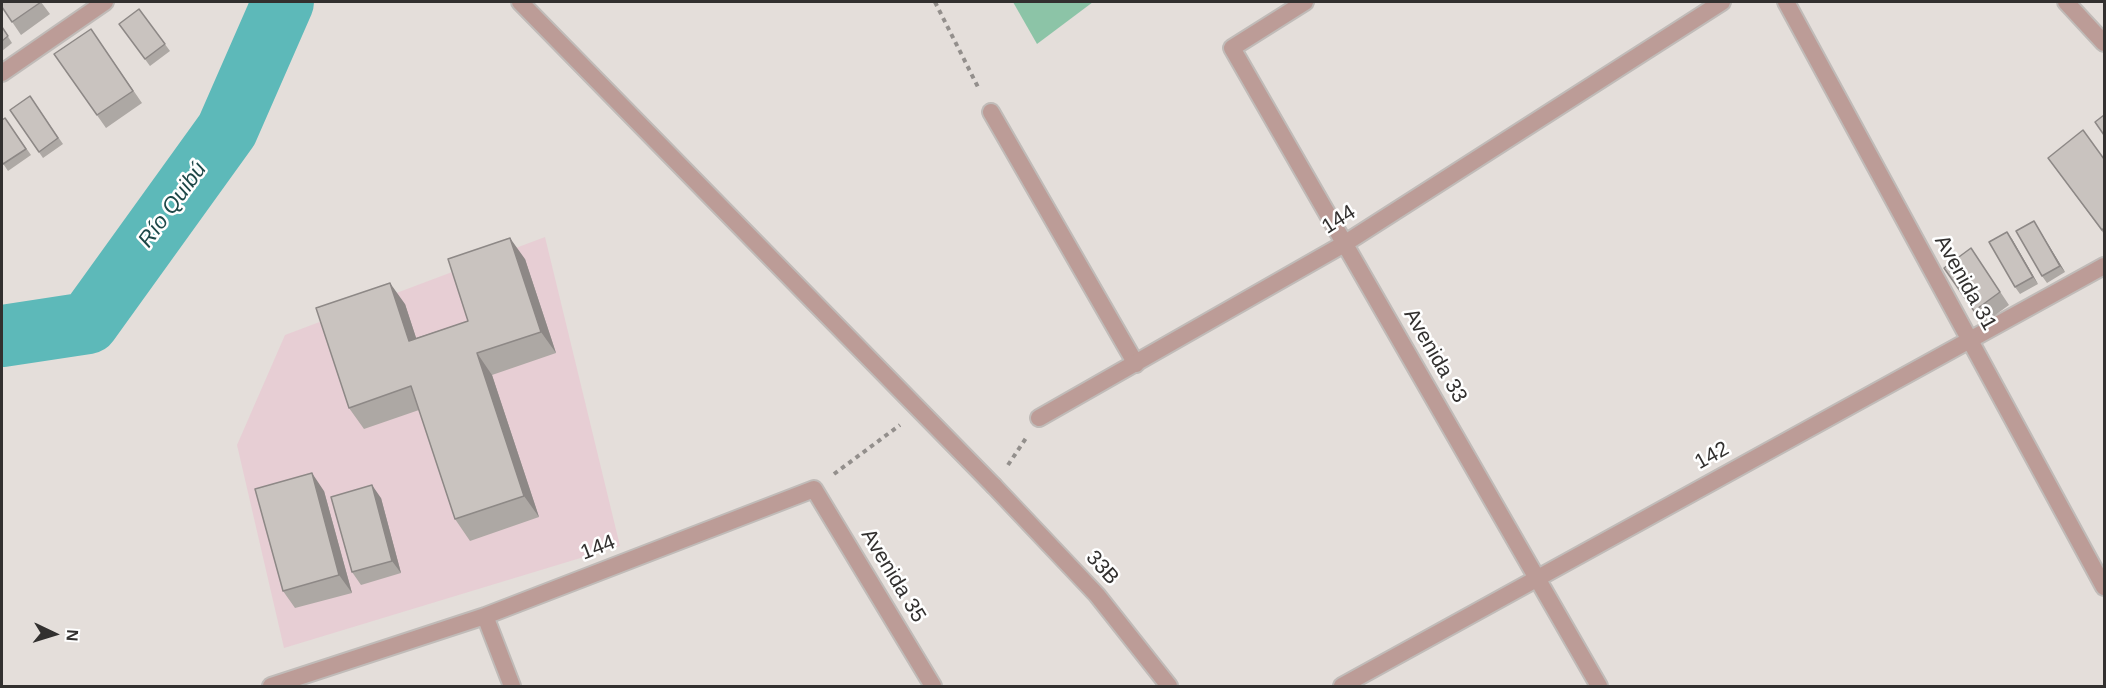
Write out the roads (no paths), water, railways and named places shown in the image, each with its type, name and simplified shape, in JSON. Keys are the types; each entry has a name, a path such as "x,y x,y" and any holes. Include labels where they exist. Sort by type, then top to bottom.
{"street":[{"path":"2,73 105,2"},
{"name":"33B","path":"520,2 994,486 1097,595 1169,687"},
{"name":"Avenida 33","path":"1305,2 1233,48 1599,687"},
{"name":"144","path":"1039,418 1344,244 1722,2"},
{"name":"Avenida 31","path":"1786,2 2104,587"},
{"path":"2066,2 2104,43"},
{"path":"991,112 1136,364"},
{"name":"142","path":"1342,687 2104,266"},
{"name":"144","path":"271,687 485,616 814,489"},
{"name":"Avenida 35","path":"814,489 933,687"},
{"path":"485,616 512,687"}],"waterway":[{"name":"Río Quibú","path":"2,336 88,323 227,130 283,2"}]}
